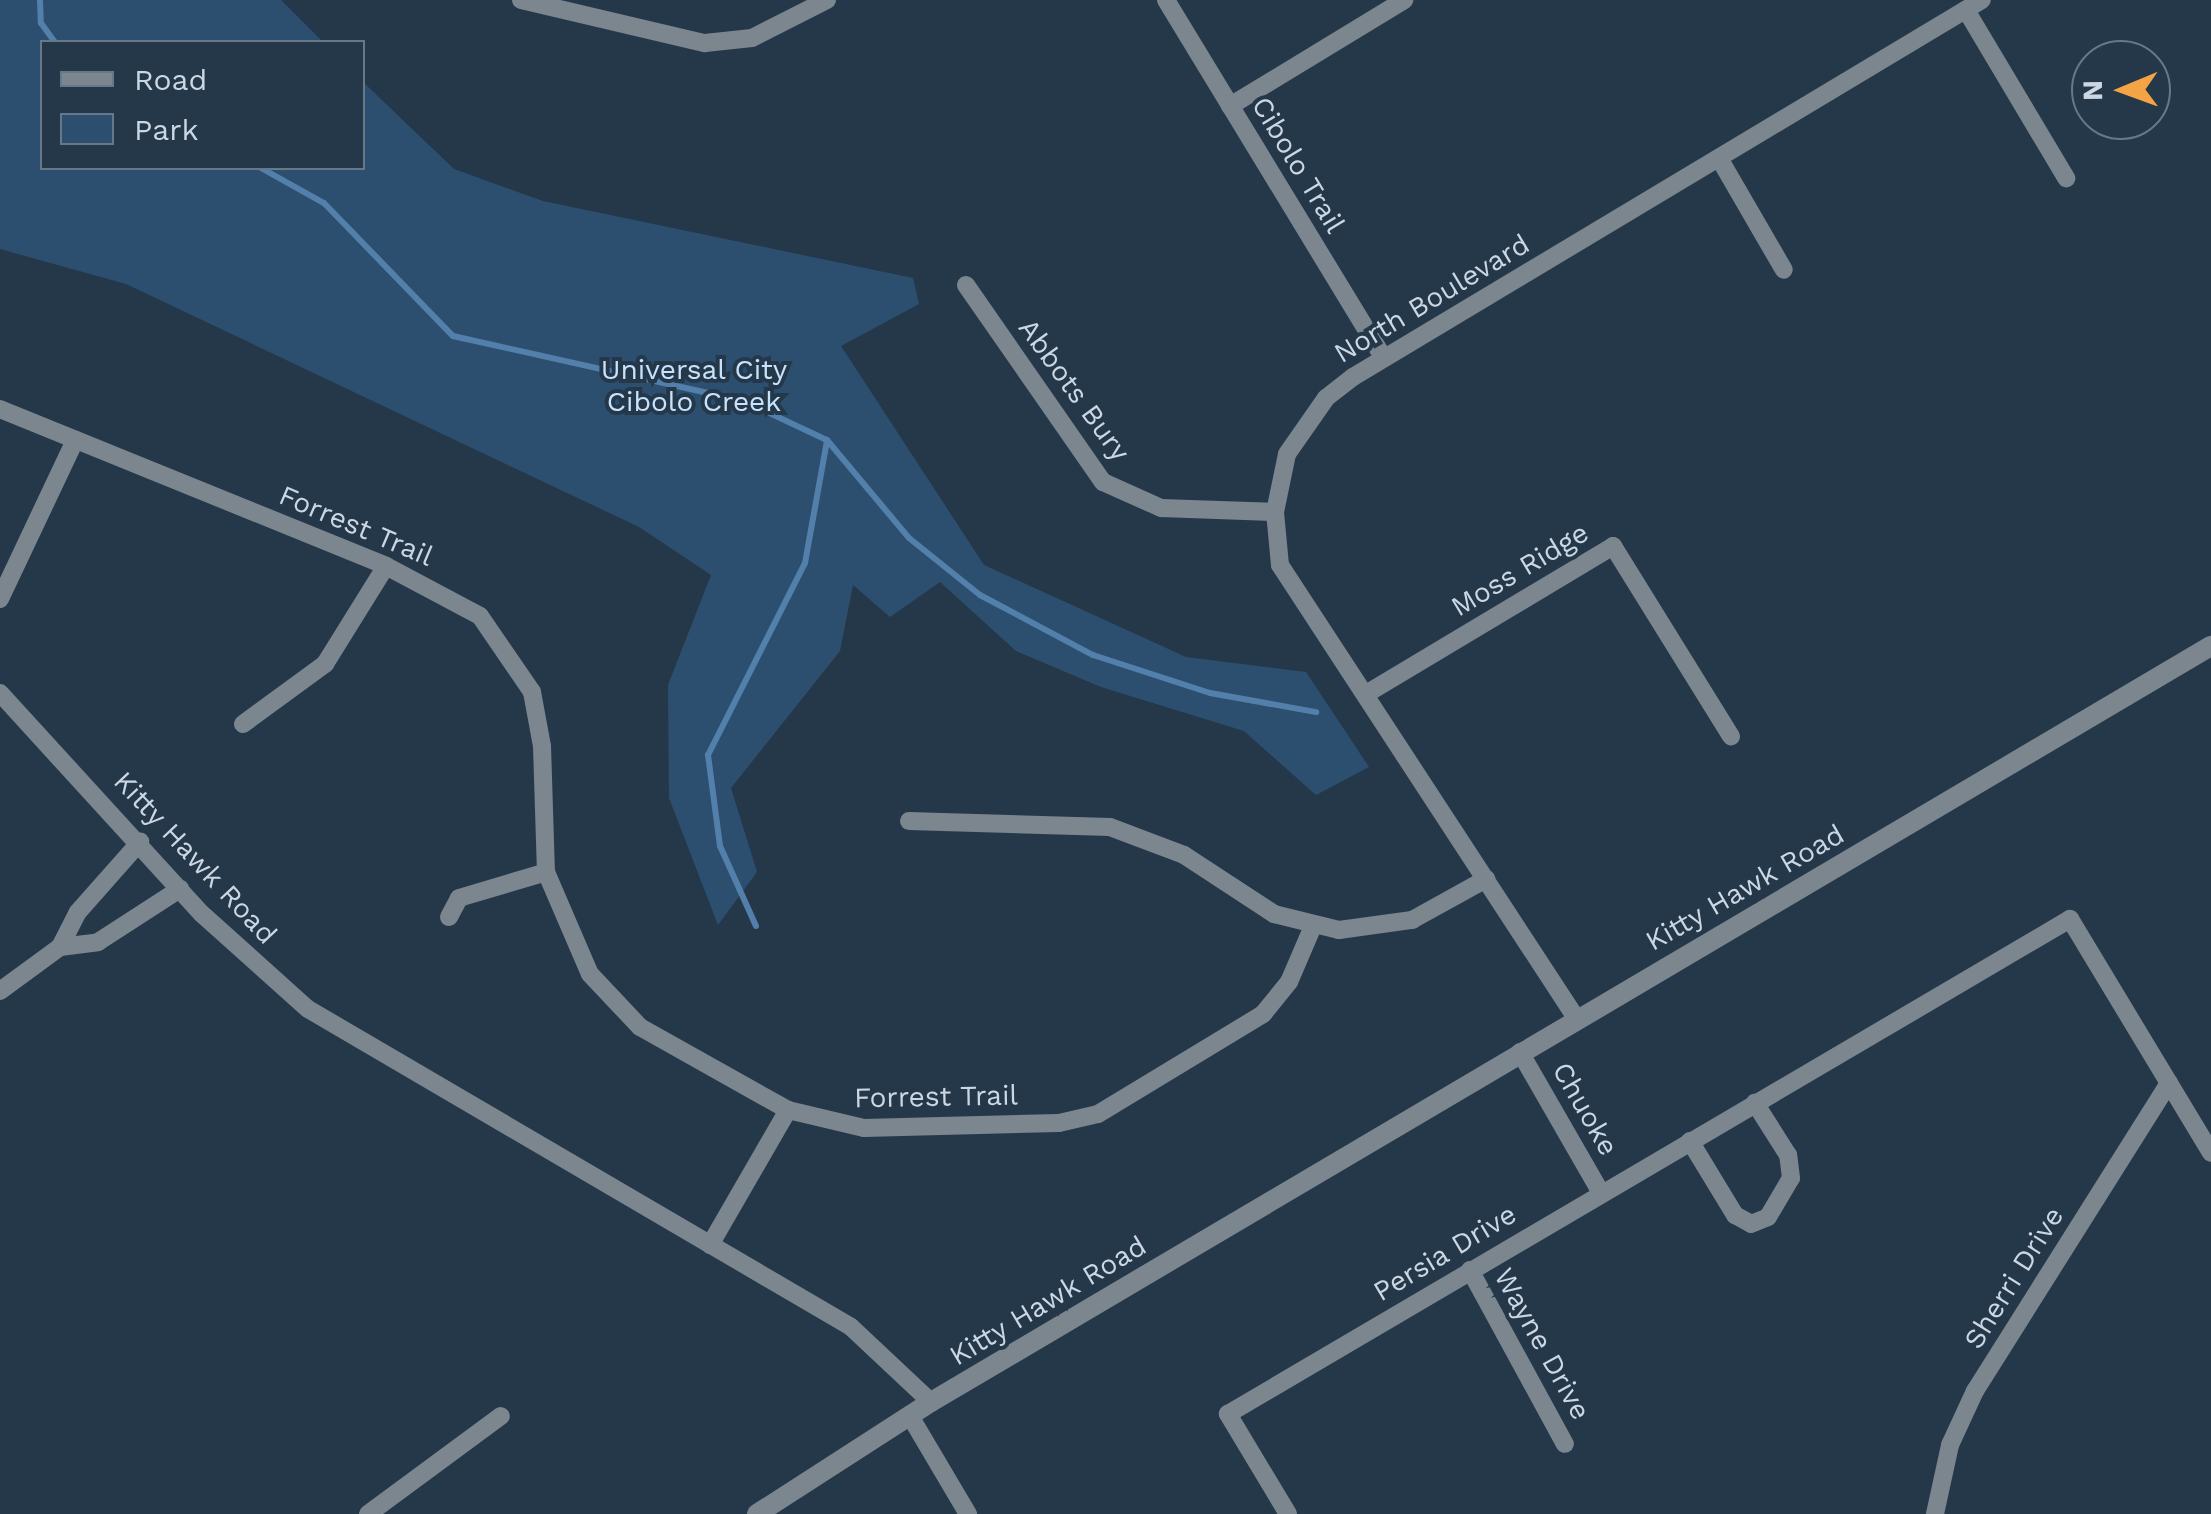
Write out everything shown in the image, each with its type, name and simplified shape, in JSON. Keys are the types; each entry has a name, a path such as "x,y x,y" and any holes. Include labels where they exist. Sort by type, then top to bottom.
{"street":[{"path":"521,0 705,43 752,38 827,0"},
{"name":"Cibolo Trail","path":"1166,0 1384,358"},
{"path":"1230,106 1404,0"},
{"path":"1974,5 2066,178"},
{"name":"North Boulevard","path":"1576,1018 1280,565 1275,512 1287,454 1304,424 1326,398 1384,358 1974,5"},
{"path":"1719,158 1784,270"},
{"name":"Abbots Bury","path":"966,285 1104,482 1161,508 1275,512"},
{"name":"Forrest Trail","path":"0,409 386,566 480,616 525,674 540,728 546,872 590,974 640,1027 788,1110 864,1128 1059,1122 1098,1114 1264,1014 1289,982 1313,926"},
{"path":"0,599 75,440"},
{"name":"Moss Ridge","path":"1366,694 1613,546 1731,736"},
{"path":"243,724 325,664 386,566"},
{"name":"Kitty Hawk Road","path":"0,693 180,890 328,1024 851,1326 931,1402 2211,646"},
{"path":"909,821 1110,827 1160,843 1242,897 1313,926 1394,926 1486,879"},
{"path":"0,991 60,947 78,912 140,842"},
{"path":"449,917 458,898 546,872"},
{"path":"60,947 98,942 180,890"},
{"name":"Persia Drive","path":"1288,1514 1228,1414 2070,919 2169,1083"},
{"name":"Chuoke","path":"1520,1052 1601,1193"},
{"path":"2169,1083 2211,1152"},
{"name":"Sherri Drive","path":"1935,1514 1950,1445 1976,1391 2169,1083"},
{"path":"1690,1141 1736,1215 1751,1224 1768,1217 1791,1178 1788,1155 1755,1103"},
{"path":"710,1245 788,1110"},
{"name":"Wayne Drive","path":"1470,1270 1565,1444"},
{"path":"756,1514 931,1402"},
{"path":"368,1514 501,1416"},
{"path":"910,1416 968,1514"}],"green space":[{"name":"Universal City Cibolo Creek","path":"0,0 281,0 321,40 40,40 40,170 365,170 365,84 454,169 543,201 913,278 919,304 841,346 984,565 1186,657 1306,672 1369,767 1316,795 1244,731 1101,687 1016,651 940,582 890,617 853,585 840,651 731,788 757,872 718,925 669,798 668,685 711,575 639,527 126,284 0,249"}],"waterway":[{"path":"40,0 41,23 54,40"},
{"path":"265,170 324,203 453,336 744,401 827,440 909,538 980,595 1093,655 1210,693 1316,712"},
{"path":"756,926 720,846 708,755 805,563 827,441"}]}
